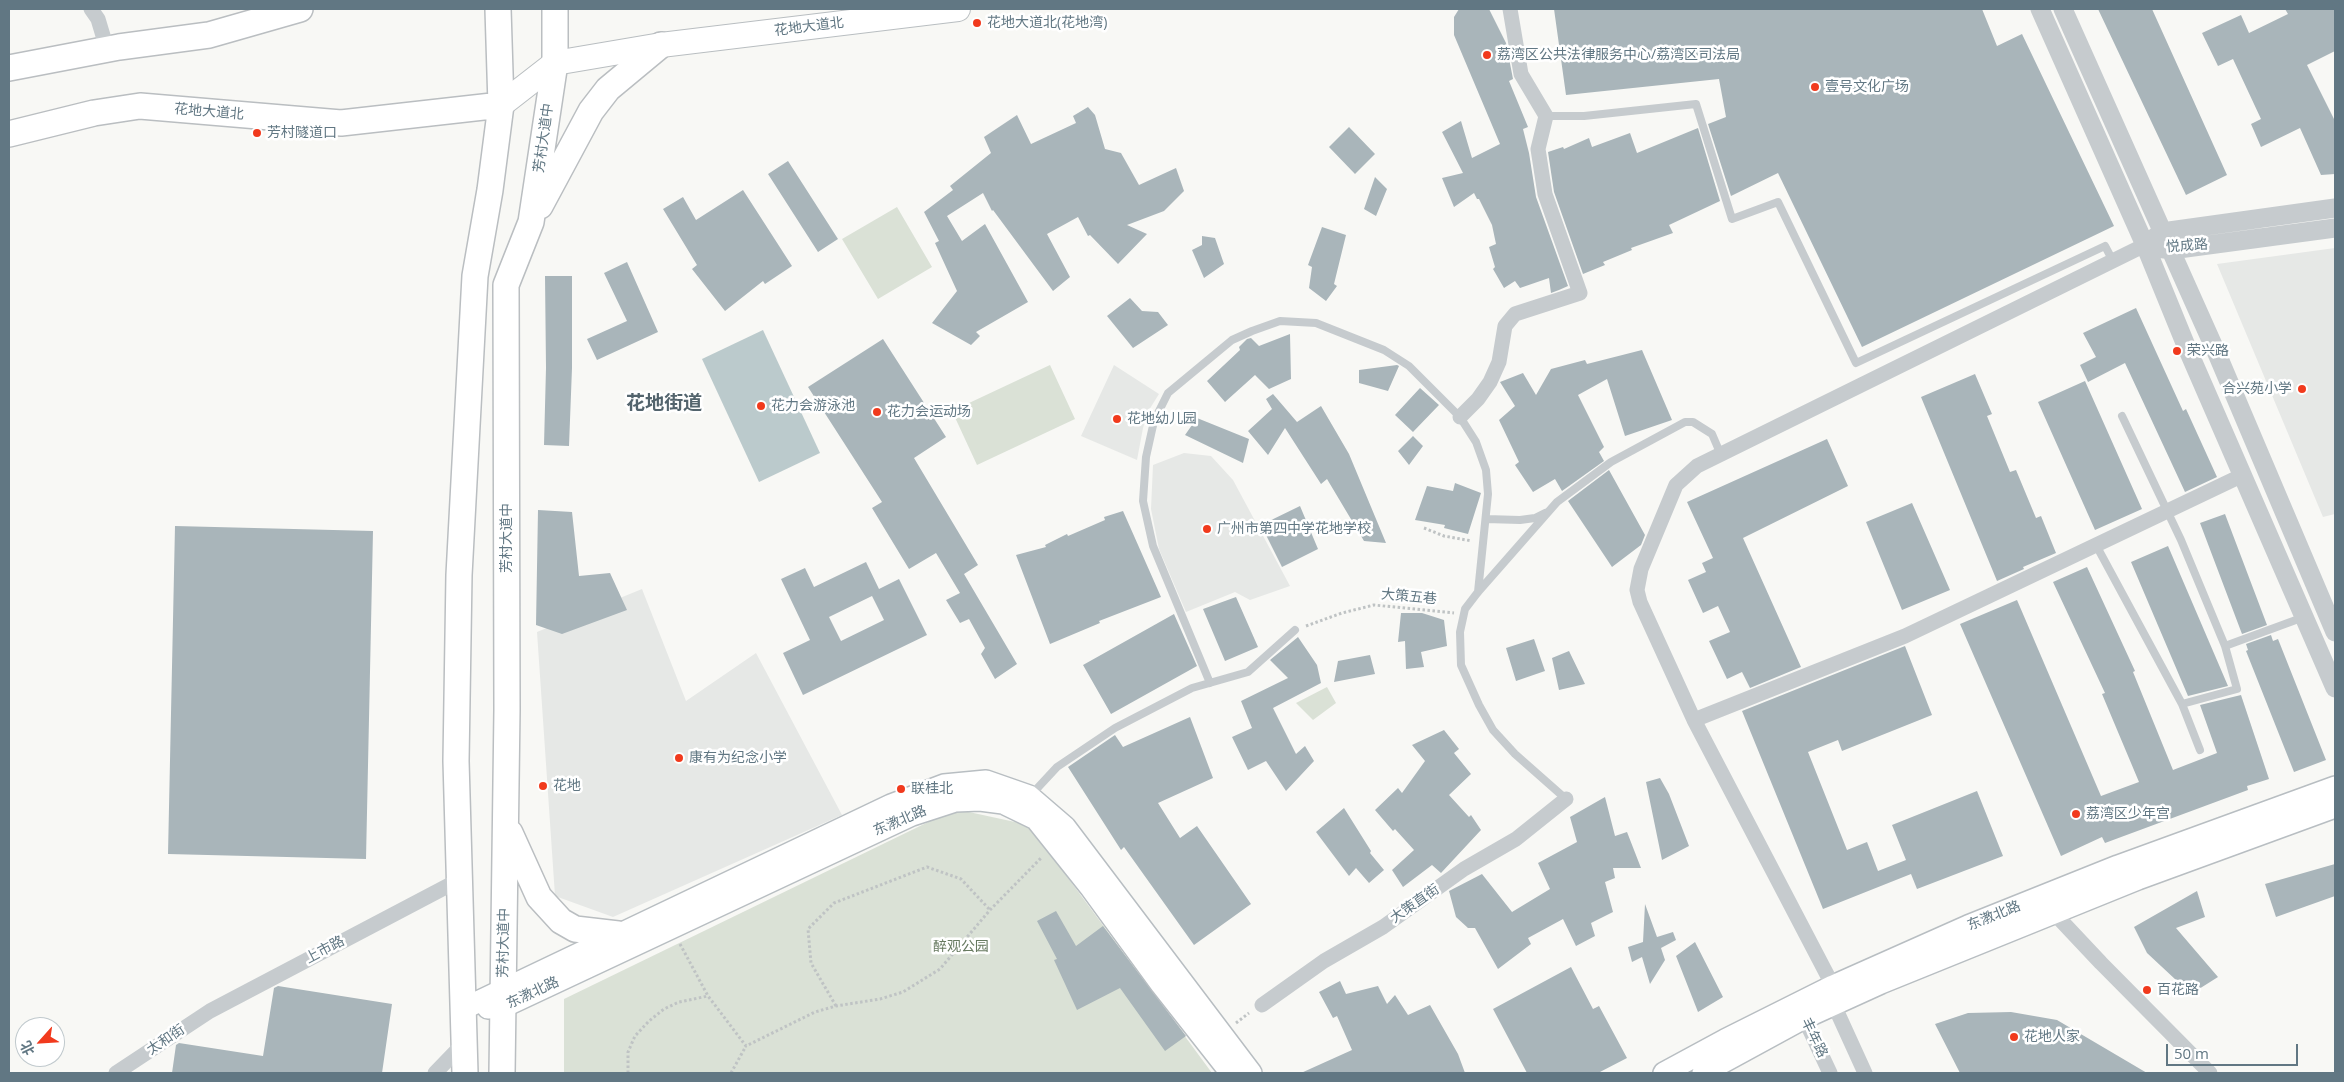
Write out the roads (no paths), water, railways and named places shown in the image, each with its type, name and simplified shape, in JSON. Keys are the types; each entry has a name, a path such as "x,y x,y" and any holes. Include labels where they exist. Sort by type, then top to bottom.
{"highway":[{"path":"9,68 107,49 209,35 300,9"},
{"path":"464,1073 456,761 459,575 475,276 490,190 501,105 498,9"},
{"name":"芳村大道中","path":"502,1073 506,824 506,285 531,222 555,63 555,9"},
{"path":"531,222 591,111 608,89 661,45"},
{"name":"花地大道北","path":"9,134 94,113 140,106 341,123 501,105"},
{"path":"506,824 528,877 547,907 561,921 575,929 618,934"}],"main road":[{"name":"花地大道北","path":"555,63 661,45 958,9"},
{"path":"501,105 555,63"},
{"name":"东漖北路","path":"503,999 618,934 922,792 944,785 986,781 1005,786 1029,796 1065,827 1251,1073"},
{"name":"东漖北路","path":"1664,1073 1833,995 1881,982 2185,840 2335,787"},
{"name":"东漖北路","path":"463,1009 503,999 671,928 879,829 935,806 955,801 980,800 1003,803 1036,819 1231,1073"},
{"name":"东漖北路","path":"2049,904 2335,808"},
{"name":"东漖北路","path":"1703,1073 1800,1011"}],"street":[{"path":"91,9 98,19 107,49"},
{"path":"1460,418 1478,399 1490,382 1498,362 1505,326 1515,314 1580,293 1545,194 1538,149 1546,116 1521,74 1510,9"},
{"path":"2040,9 2145,245 2243,475 2306,616 2335,688"},
{"path":"2063,9 2218,356 2335,632"},
{"name":"悦成路","path":"2145,245 2162,232 2335,208"},
{"name":"悦成路","path":"2145,245 2171,250 2335,228"},
{"path":"1865,1073 1833,995 1694,720 1640,602 1636,590 1641,569 1676,485 1697,466 2145,245"},
{"path":"1694,720 1905,636 2243,475"},
{"name":"大策直街","path":"1262,1005 1324,961 1383,927 1464,869 1516,840 1566,799"},
{"name":"上市路","path":"192,1023 210,1011 458,880"},
{"path":"2049,904 2210,1073"},
{"name":"丰年路","path":"1800,1011 1830,1073"},
{"name":"太和街","path":"116,1073 192,1023"},
{"path":"435,1073 464,1043"}],"lane":[{"path":"1546,116 1584,116 1696,104 1732,219 1778,202 1856,363 2105,246 2112,261"},
{"path":"1210,683 1153,546 1142,502 1146,457 1154,421 1168,393 1232,340 1252,330 1280,321 1316,323 1384,350 1409,366 1460,418 1476,442 1486,470 1488,494 1478,592"},
{"path":"2122,416 2166,512 2181,540 2225,646 2237,689 2182,704"},
{"path":"1566,799 1515,754 1493,730 1479,705 1461,665 1460,632 1465,609 1549,510 1574,488 1611,462 1685,422 1693,422 1712,434 1721,455"},
{"path":"1486,519 1520,520 1534,518 1549,510"},
{"path":"2096,545 2182,704 2200,750"},
{"path":"2225,646 2306,616"},
{"path":"1029,796 1057,767 1115,728 1192,688 1248,672 1295,630"}],"place":[{"name":"花地大道北(花地湾)","path":"977,23"},
{"name":"荔湾区公共法律服务中心/荔湾区司法局","path":"1487,55"},
{"name":"壹号文化广场","path":"1815,87"},
{"name":"芳村隧道口","path":"257,133"},
{"name":"荣兴路","path":"2177,351"},
{"name":"合兴苑小学","path":"2302,389"},
{"name":"花力会游泳池","path":"761,406"},
{"name":"花力会运动场","path":"877,412"},
{"name":"花地幼儿园","path":"1117,419"},
{"name":"广州市第四中学花地学校","path":"1207,529"},
{"name":"康有为纪念小学","path":"679,758"},
{"name":"花地","path":"543,786"},
{"name":"联桂北","path":"901,789"},
{"name":"荔湾区少年宫","path":"2076,814"},
{"name":"百花路","path":"2147,990"},
{"name":"花地人家","path":"2014,1037"}],"district":[{"name":"花地街道","path":"664,404"}],"park label":[{"name":"醉观公园","path":"961,947"}]}
